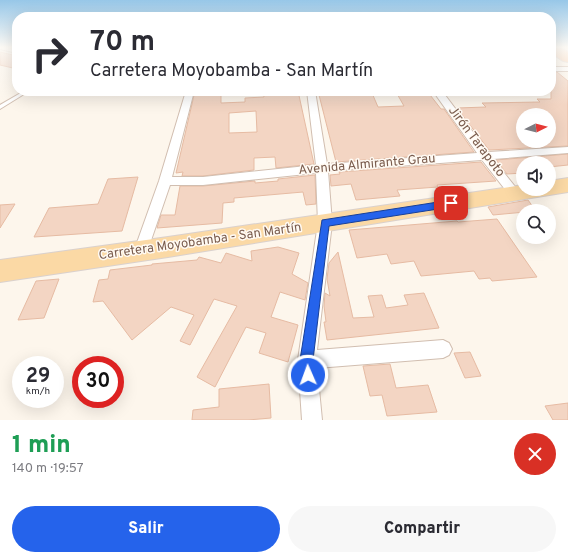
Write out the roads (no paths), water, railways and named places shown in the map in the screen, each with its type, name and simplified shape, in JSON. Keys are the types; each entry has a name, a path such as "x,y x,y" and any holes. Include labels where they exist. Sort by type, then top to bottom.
{"main road":[{"path":"556,187 568,185"},
{"name":"Carretera Moyobamba - San Martín","path":"0,271 515,194"}],"street":[{"path":"556,69 568,69"},
{"path":"141,251 165,181 189,96"},
{"path":"312,96 322,168 325,223 307,360 312,420"},
{"name":"Jirón Tarapoto","path":"441,96 515,194"},
{"name":"Avenida Almirante Grau","path":"165,181 235,178 322,168 568,150"},
{"path":"307,360 443,349"}],"lane":[{"path":"0,107 19,96"}]}
